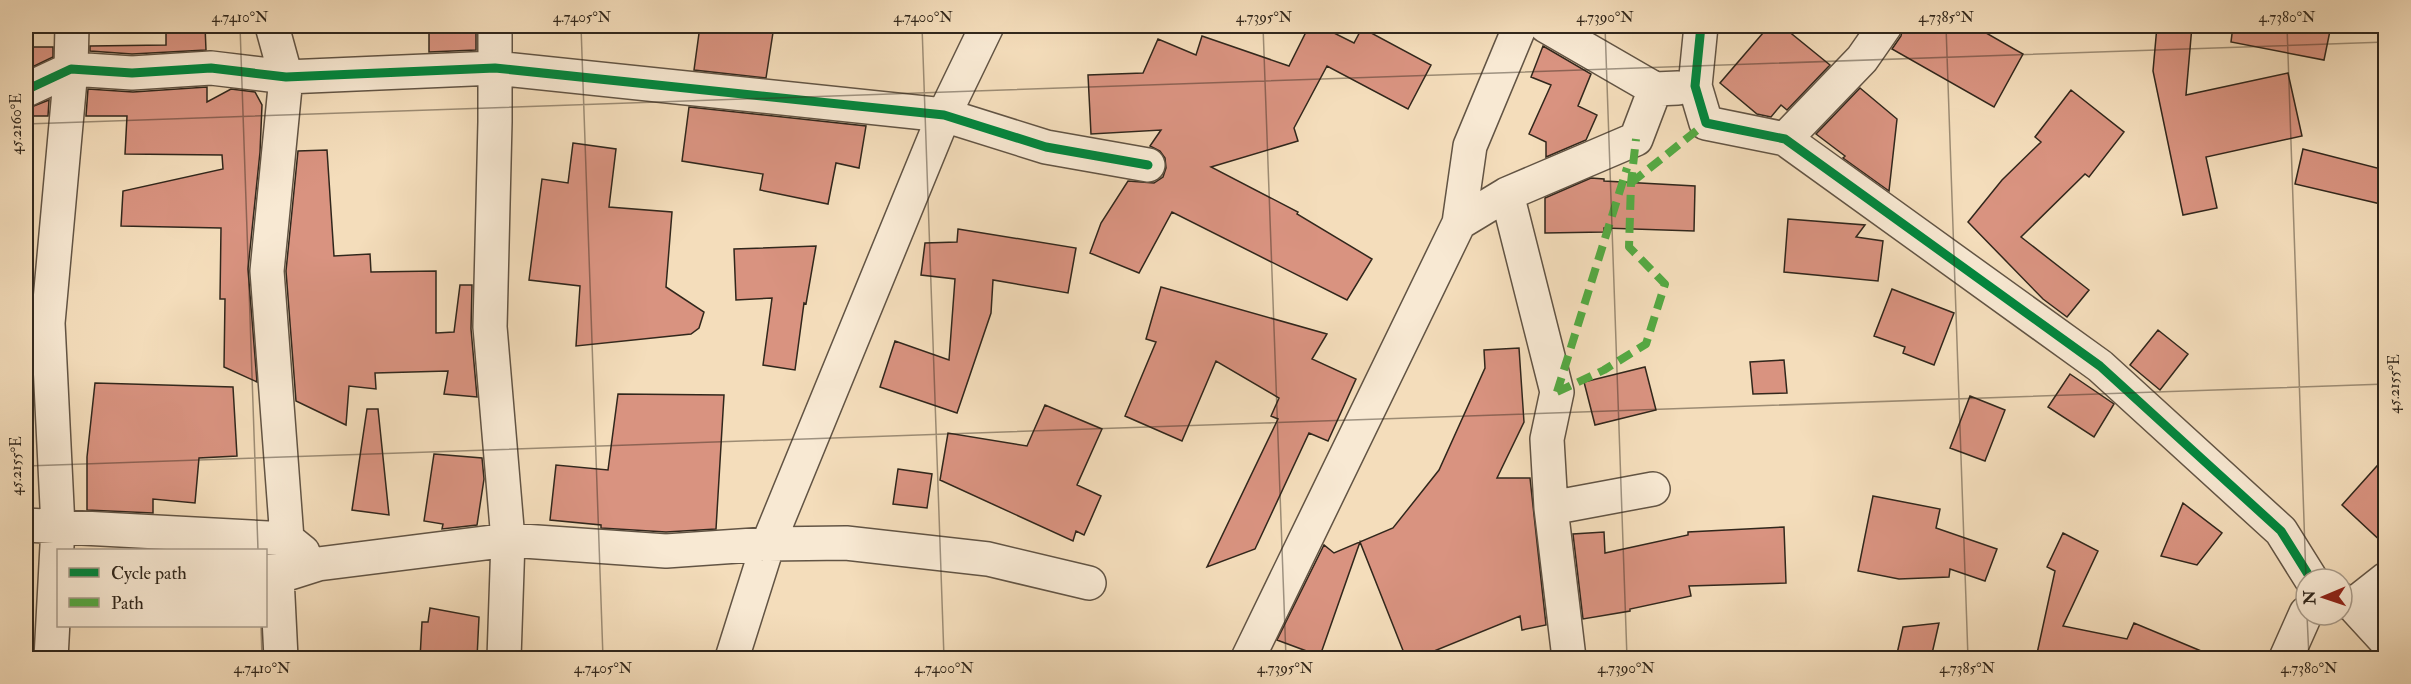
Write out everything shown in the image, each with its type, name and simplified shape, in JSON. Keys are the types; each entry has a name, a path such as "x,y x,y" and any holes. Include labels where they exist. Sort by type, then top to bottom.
{"street":[{"path":"51,658 58,527 48,323 71,69 72,26"},
{"path":"272,26 286,77 267,271 287,539 277,577 281,658"},
{"path":"495,26 490,327 508,540 504,658"},
{"path":"732,658 768,544 944,115 987,26"},
{"path":"1248,658 1459,223 1470,146 1520,26"},
{"path":"1546,26 1655,89 1695,86"},
{"path":"1701,26 1695,86 1706,123 1785,139 2100,366 2281,531 2304,567"},
{"path":"1785,139 1862,59 1885,26"},
{"path":"26,90 71,69 132,73 211,68 286,77 495,68 944,115 1046,147 1148,165"},
{"path":"1459,223 1507,194 1636,139 1655,89"},
{"path":"1507,194 1557,392 1547,439 1551,508 1569,658"},
{"path":"1551,508 1653,489"},
{"path":"26,525 287,539 318,564"},
{"path":"277,577 318,564 508,540 666,551 768,544 846,543 988,559 1089,583"},
{"path":"2354,599 2385,579"},
{"path":"2354,609 2385,641"},
{"path":"2286,658 2300,627"}],"building":[{"path":"166,26 205,26 206,50 132,54 90,51 90,46 166,45"},
{"path":"429,26 476,26 476,50 429,52"},
{"path":"700,26 774,26 766,78 694,70"},
{"path":"1309,26 1320,26 1354,43 1362,28 1431,65 1408,109 1327,66 1294,128 1298,141 1211,167 1298,212 1297,214 1372,259 1347,300 1172,212 1139,273 1090,253 1101,223 1128,181 1154,183 1163,177 1166,168 1165,158 1160,151 1150,146 1161,130 1091,134 1088,75 1143,73 1158,39 1196,55 1202,36 1289,66"},
{"path":"1769,26 1782,26 1830,65 1787,110 1781,105 1771,117 1757,114 1720,83"},
{"path":"1903,26 1974,26 2023,54 1994,107 1892,49 1901,36"},
{"path":"2157,26 2192,26 2186,95 2288,73 2302,136 2206,157 2217,208 2183,215 2153,71"},
{"path":"2233,26 2331,26 2324,60 2231,42"},
{"path":"1543,46 1591,74 1578,106 1597,115 1586,140 1546,157 1546,142 1529,134 1551,85 1531,77"},
{"path":"26,47 53,47 53,57 26,70"},
{"path":"207,87 207,102 231,89 255,92 262,105 260,152 248,269 257,382 224,367 225,299 220,299 221,228 121,226 123,191 223,169 222,155 125,154 127,116 86,116 88,89 133,92"},
{"path":"1860,88 1897,119 1889,191 1843,158 1845,156 1816,134"},
{"path":"2071,90 2124,132 2089,177 2085,174 2021,237 2089,290 2067,317 2043,299 1968,222 2002,180 2041,142 2035,137"},
{"path":"49,100 48,116 26,116 26,109"},
{"path":"689,107 866,126 859,168 836,163 828,204 760,190 763,174 682,161"},
{"path":"573,143 616,149 609,207 672,212 666,287 704,312 699,328 691,334 576,346 580,286 529,280 542,179 568,183"},
{"path":"2303,149 2385,170 2385,205 2295,184"},
{"path":"327,150 334,256 370,254 371,272 436,271 436,333 454,332 460,285 472,285 471,329 477,397 444,394 448,371 375,373 376,389 349,386 346,425 296,401 286,271 298,151"},
{"path":"1591,178 1604,179 1604,181 1695,186 1694,231 1604,228 1604,232 1545,233 1545,198"},
{"path":"1788,219 1865,225 1856,237 1883,241 1878,281 1784,272"},
{"path":"958,229 1076,248 1068,293 993,280 991,313 957,413 880,387 895,341 949,360 955,279 921,275 925,243 957,242"},
{"path":"816,246 806,304 804,303 795,370 763,365 772,298 736,300 734,249"},
{"path":"1161,287 1327,334 1312,359 1356,379 1328,441 1309,433 1255,549 1207,567 1278,419 1271,416 1279,398 1216,361 1182,441 1125,416 1156,342 1146,339"},
{"path":"1892,289 1954,313 1934,365 1903,353 1905,347 1874,336"},
{"path":"26,311 30,311 30,345 26,345"},
{"path":"2158,330 2188,354 2160,390 2130,365"},
{"path":"1519,348 1524,422 1497,478 1530,478 1546,625 1522,630 1520,616 1417,658 1406,658 1360,542 1320,656 1277,640 1324,545 1334,553 1393,528 1439,470 1485,368 1484,350"},
{"path":"1784,360 1787,393 1753,394 1750,362"},
{"path":"1645,367 1656,410 1595,425 1584,382"},
{"path":"2070,374 2114,404 2094,437 2048,407"},
{"path":"95,383 233,387 237,456 199,458 195,503 153,499 153,513 87,510 87,457"},
{"path":"618,394 724,395 716,529 666,532 601,528 601,525 550,520 556,465 608,470"},
{"path":"1970,396 2005,410 1985,461 1950,448"},
{"path":"1045,405 1102,429 1077,485 1101,496 1084,535 1076,531 1073,541 940,480 948,433 1027,446"},
{"path":"367,409 378,409 389,515 352,510"},
{"path":"434,454 482,458 484,479 477,525 442,529 443,524 424,521"},
{"path":"2385,457 2385,545 2342,505"},
{"path":"898,469 932,474 927,508 893,504"},
{"path":"1873,496 1940,509 1936,528 1997,549 1985,581 1950,569 1949,577 1899,579 1858,571"},
{"path":"2183,503 2222,533 2197,565 2161,556"},
{"path":"1784,527 1786,583 1689,586 1691,596 1630,609 1630,611 1583,619 1573,534 1604,532 1605,553 1688,535 1688,532"},
{"path":"2063,533 2098,551 2063,626 2127,639 2134,623 2218,658 2036,658 2055,571 2047,567"},
{"path":"430,608 479,617 477,658 420,658 422,622 428,622"},
{"path":"1939,623 1931,658 1896,658 1903,627"}],"marked path":[{"path":"1631,183 1706,123"},
{"path":"1557,392 1604,370 1646,344 1665,284 1629,247 1631,183 1636,139"},
{"path":"1557,392 1627,168"}],"cycle path":[{"path":"1701,26 1695,86 1706,123 1785,139 2100,366 2281,531 2304,567"},
{"path":"26,90 71,69 132,73 211,68 286,77 495,68 944,115 1046,147 1148,165"}]}
